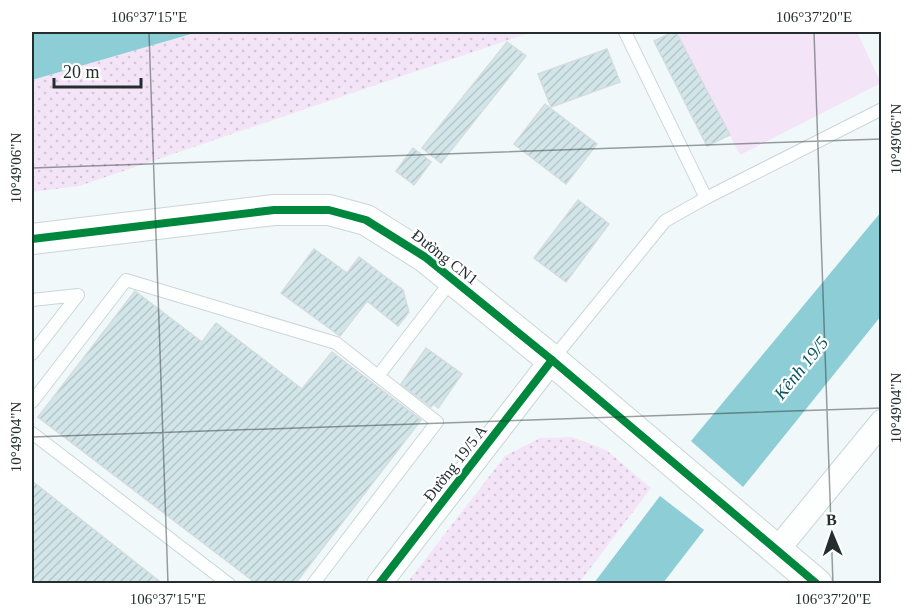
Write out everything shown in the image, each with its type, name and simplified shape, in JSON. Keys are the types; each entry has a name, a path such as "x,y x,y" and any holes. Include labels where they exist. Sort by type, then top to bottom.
{"street":[{"name":"Đường CN1","path":"32,239 232,213 329,210 366,220 386,230 552,360 818,584"},
{"name":"Đường 19/5 A","path":"379,584 552,360"},
{"path":"777,550 882,422"}],"lane":[{"path":"626,32 706,198"},
{"path":"552,360 665,220 882,109"},
{"path":"32,402 126,280 336,343 437,422 313,584"},
{"path":"378,376 452,280"},
{"path":"32,300 78,295 32,354"},
{"path":"32,433 229,584"}],"shaded area":[{"path":"198,32 532,32 79,186 32,192 32,80"},
{"path":"676,32 857,32 881,83 740,155"},
{"path":"572,437 606,450 651,488 579,583 407,583 505,456 540,438"}],"water":[{"path":"32,32 198,32 32,80"},
{"name":"Kênh 19/5","path":"881,212 881,316 743,487 691,441"},
{"path":"660,496 704,530 663,583 594,583"}],"building":[{"path":"676,32 730,135 707,146 654,41"},
{"path":"507,42 526,56 441,163 422,148"},
{"path":"607,49 620,82 551,107 538,74"},
{"path":"545,104 597,144 566,184 514,144"},
{"path":"413,148 431,162 414,185 396,171"},
{"path":"578,200 609,224 566,282 534,258"},
{"path":"314,249 347,273 359,257 403,290 409,312 398,326 367,301 340,336 281,293"},
{"path":"135,291 202,342 216,323 302,389 332,352 421,420 295,584 257,584 38,417"},
{"path":"426,348 462,374 438,408 434,404 431,407 401,384"},
{"path":"32,481 163,584 32,584"}],"cycle path":[{"path":"32,239 274,210 329,210 366,220 425,257 552,360 817,584"},
{"path":"379,584 552,360"}]}
